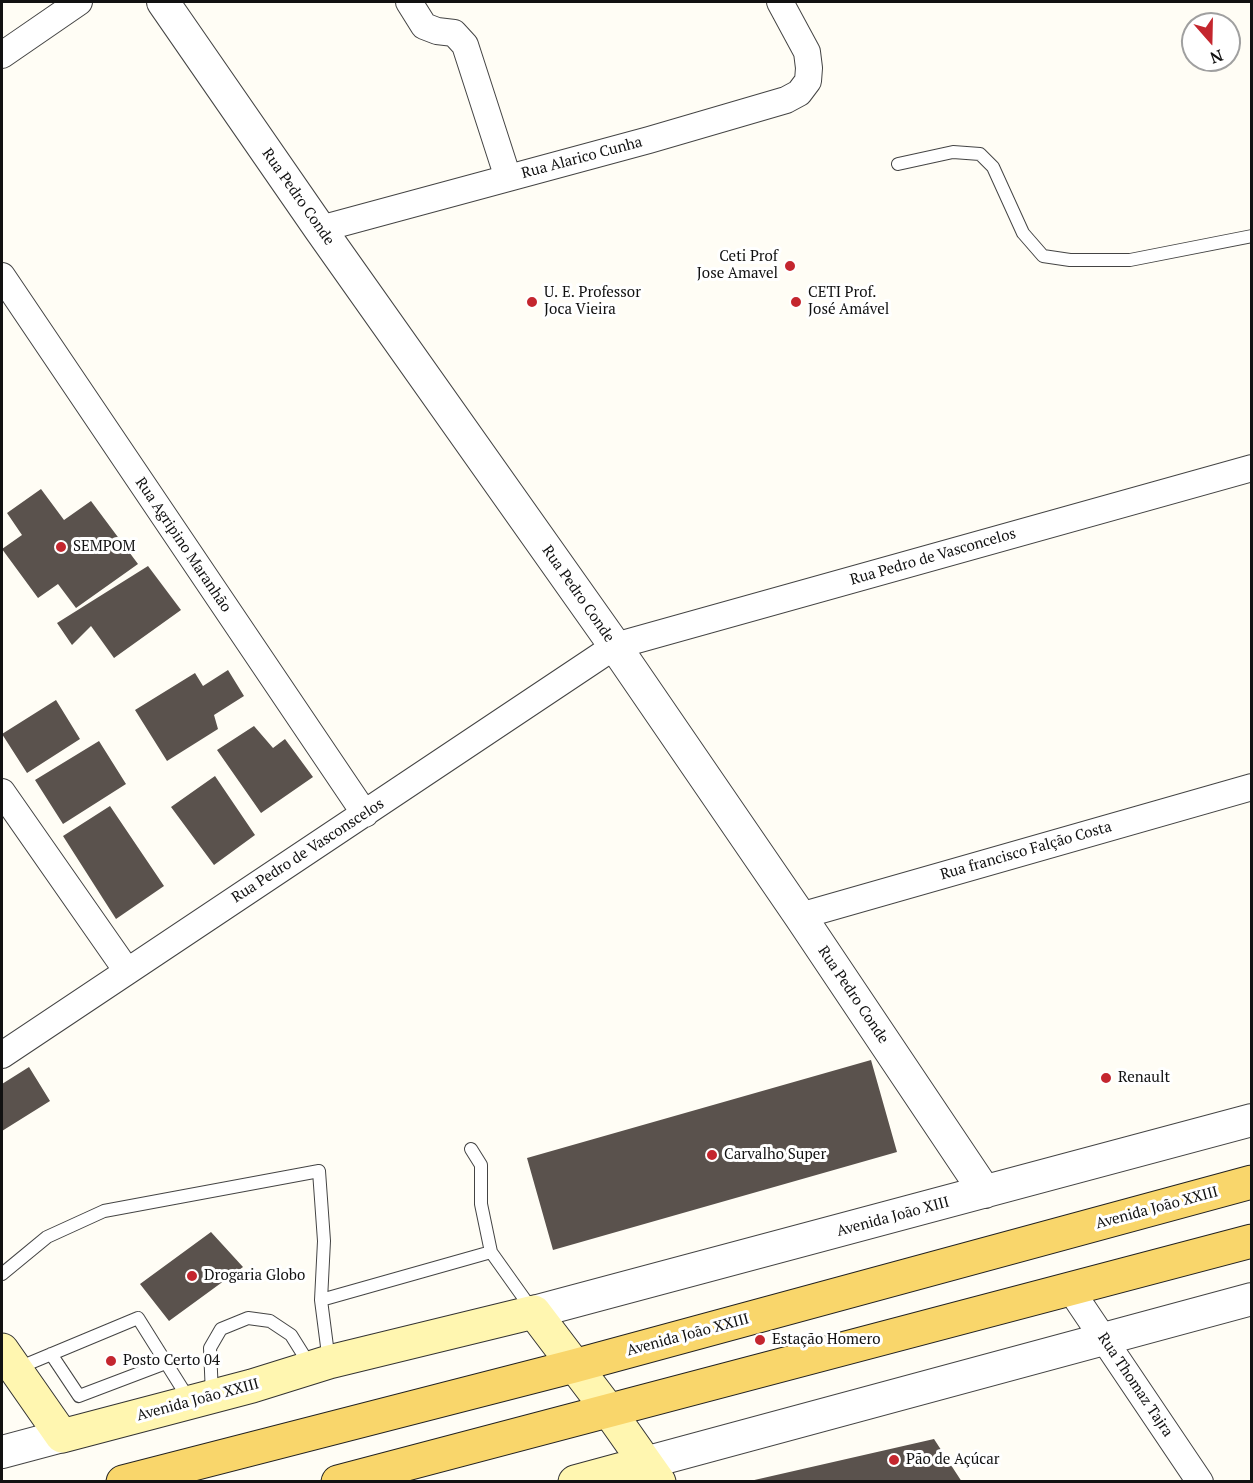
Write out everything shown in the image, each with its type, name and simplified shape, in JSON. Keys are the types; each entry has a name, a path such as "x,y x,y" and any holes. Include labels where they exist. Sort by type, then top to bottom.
{"main road":[{"name":"Avenida João XXIII","path":"123,1482 574,1366 1251,1182"},
{"path":"338,1482 1251,1241"},
{"name":"Avenida João XXIII","path":"62,1436 320,1365 534,1312"},
{"path":"534,1312 652,1472 575,1482"},
{"path":"8,1360 62,1436"}],"street":[{"path":"2,55 79,2"},
{"name":"Rua Pedro Conde","path":"163,2 320,229 615,646 800,915 985,1192"},
{"path":"409,2 424,26 437,31 454,33 465,45 508,178"},
{"name":"Rua Alarico Cunha","path":"320,229 786,100 799,93 808,81 807,52 780,2"},
{"name":"Rua Agripino Maranhão","path":"2,276 365,814"},
{"name":"Rua Pedro de Vasconcelos","path":"615,646 1251,468"},
{"name":"Rua Pedro de Vasconscelos","path":"2,1055 615,646"},
{"name":"Rua francisco Falção Costa","path":"800,915 1251,787"},
{"path":"2,792 127,971"},
{"name":"Avenida João XIII","path":"534,1312 1251,1120"},
{"name":"Rua Thomaz Tajra","path":"1070,1289 1200,1482"},
{"path":"652,1472 1251,1299"},
{"name":"Avenida João XXIII","path":"2,1452 62,1436"}],"lane":[{"path":"898,164 953,152 980,154 993,167 1023,233 1043,256 1070,260 1130,260 1251,236"},
{"path":"471,1149 481,1165 481,1204 491,1252 534,1312"},
{"path":"2,1274 47,1237 104,1211 319,1171 324,1241 320,1365"},
{"path":"321,1300 491,1252"},
{"path":"8,1360 51,1354 138,1318 166,1363 201,1399"},
{"path":"201,1399 210,1348 221,1329 248,1318 270,1321 291,1335 320,1365"},
{"path":"51,1354 78,1396 166,1363"}],"building":[{"path":"41,489 64,520 91,501 138,564 76,608 58,584 38,598 2,549 22,535 7,513"},
{"path":"148,566 181,610 114,658 91,626 72,645 57,623"},
{"path":"228,670 244,696 214,715 218,729 167,761 135,710 195,673 203,686"},
{"path":"56,700 80,739 27,773 2,734"},
{"path":"254,726 273,748 285,739 313,777 261,813 217,750"},
{"path":"99,741 126,784 63,824 35,780"},
{"path":"215,776 255,835 214,865 171,807"},
{"path":"110,806 164,886 116,919 63,836"},
{"name":"Carvalho Super","path":"871,1060 897,1152 553,1250 527,1158"},
{"path":"29,1067 50,1101 2,1131 2,1084"},
{"name":"Drogaria Globo","path":"211,1232 243,1267 169,1321 140,1284"},
{"name":"Pão de Açúcar","path":"934,1439 962,1482 750,1482 750,1481"}],"place":[{"name":"Ceti Prof Jose Amavel","path":"790,266"},
{"name":"U. E. Professor Joca Vieira","path":"532,302"},
{"name":"CETI Prof. José Amável","path":"796,302"},
{"name":"SEMPOM","path":"61,547"},
{"name":"Renault","path":"1106,1078"},
{"name":"Carvalho Super","path":"712,1155"},
{"name":"Drogaria Globo","path":"192,1276"},
{"name":"Estação Homero","path":"760,1340"},
{"name":"Posto Certo 04","path":"111,1361"},
{"name":"Pão de Açúcar","path":"894,1460"}]}
